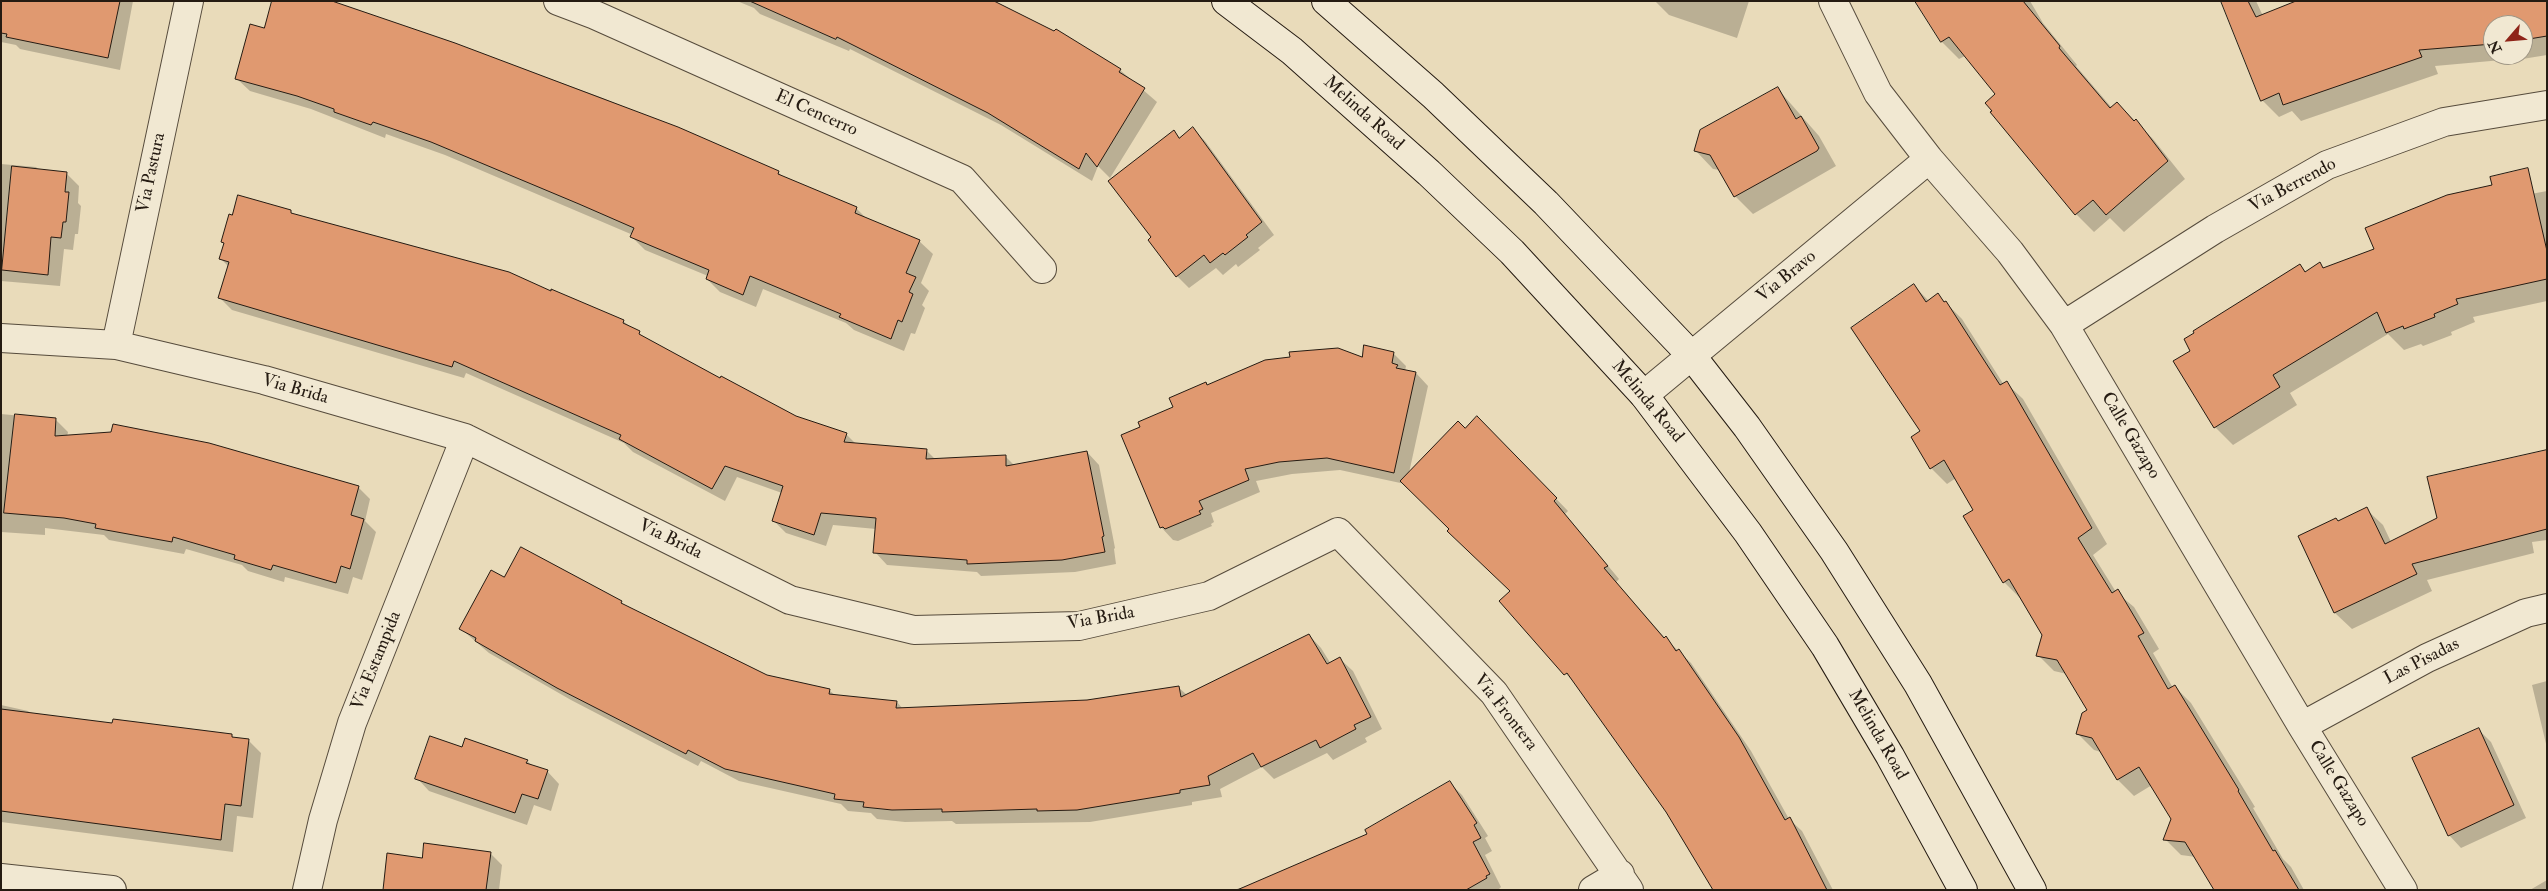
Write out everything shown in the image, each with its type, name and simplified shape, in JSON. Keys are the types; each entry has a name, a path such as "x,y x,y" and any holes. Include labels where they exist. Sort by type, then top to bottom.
{"street":[{"name":"Via Pastura","path":"116,345 189,1"},
{"name":"El Cencerro","path":"558,1 595,15 962,179 1042,270"},
{"name":"Melinda Road","path":"1226,1 1292,51 1429,173 1512,252 1644,395 1748,533 1825,646 1890,756 1963,890"},
{"path":"1326,1 1433,95 1546,203 1691,356 1747,427 1834,551 1918,684 2032,890"},
{"name":"Calle Gazapo","path":"1833,1 1878,93 1929,159 2010,252 2064,325 2302,726 2403,890"},
{"name":"Via Berrendo","path":"2064,325 2215,228 2327,165 2444,122 2547,105"},
{"name":"Via Bravo","path":"1644,395 1929,159"},
{"name":"Via Brida","path":"1,338 116,345 264,380 465,438 790,600 914,630 1079,626 1209,596 1338,532"},
{"name":"Via Estampida","path":"307,890 323,820 352,723 465,438"},
{"name":"Via Frontera","path":"1338,532 1494,692 1625,882"},
{"name":"Las Pisadas","path":"2302,726 2426,658 2526,613 2547,608"},
{"path":"1,878 112,890"},
{"path":"1593,890 1625,882"}],"building":[{"path":"1,1 120,1 108,58 6,37 7,34 1,33"},
{"path":"272,1 332,1 455,43 678,127 779,171 778,174 857,207 855,213 920,240 906,273 916,277 909,292 913,294 902,322 898,320 891,339 839,317 841,314 750,276 743,295 706,279 709,270 630,237 634,228 579,204 431,142 373,122 371,125 297,96 235,79 250,24 264,28"},
{"path":"750,1 994,1 1054,31 1056,29 1121,69 1119,72 1145,88 1097,167 1086,153 1079,169 988,113 837,37 836,39"},
{"path":"1915,1 2023,1 2060,46 2059,48 2110,108 2117,102 2134,121 2136,119 2168,161 2106,215 2093,200 2075,215 1990,112 1992,111 1985,103 1995,94 1949,37 1941,42"},
{"path":"2221,1 2248,1 2256,17 2296,1 2547,1 2547,36 2533,38 2533,15 2483,15 2483,45 2419,50 2422,57 2283,105 2279,93 2261,101"},
{"path":"1778,87 1796,119 1801,116 1819,148 1817,151 1734,197 1710,155 1694,151 1700,130"},
{"path":"1193,127 1262,222 1246,235 1248,237 1225,255 1223,253 1210,263 1204,255 1176,277 1148,240 1151,237 1108,181 1174,130 1179,138"},
{"path":"12,166 67,172 65,192 69,192 66,222 63,222 61,238 51,237 48,275 2,270"},
{"path":"2528,168 2547,251 2547,279 2456,299 2458,304 2434,314 2435,317 2404,329 2403,326 2386,333 2377,312 2273,375 2280,387 2214,428 2173,361 2190,351 2184,339 2194,333 2193,331 2300,264 2305,272 2320,262 2323,268 2374,249 2365,228 2447,195 2492,185 2490,177"},
{"path":"238,195 291,210 291,213 509,272 551,291 551,289 624,320 623,323 640,331 639,334 720,378 721,376 796,416 847,433 844,442 927,449 926,459 1006,455 1006,466 1087,451 1104,536 1102,537 1105,552 1062,560 967,564 967,560 873,553 876,518 821,513 814,535 772,521 783,486 725,466 712,489 619,439 621,435 454,361 452,367 218,298 229,262 219,259 224,243 221,242 229,214 232,215"},
{"path":"1914,284 1926,302 1938,293 1944,302 1946,301 2000,385 2007,381 2092,528 2078,538 2112,593 2118,589 2144,633 2138,636 2168,689 2175,685 2239,790 2273,851 2275,850 2299,890 2214,890 2185,842 2163,840 2171,819 2139,767 2117,780 2092,738 2076,734 2082,713 2087,710 2057,660 2036,656 2042,635 2009,579 2003,583 1963,516 1973,510 1944,460 1930,469 1911,437 1920,431 1851,328"},
{"path":"1364,345 1394,352 1392,363 1398,365 1396,368 1416,372 1394,473 1327,458 1279,462 1245,469 1249,480 1199,501 1203,509 1199,511 1201,514 1165,529 1163,527 1160,528 1121,435 1140,427 1138,422 1173,407 1169,398 1206,382 1207,385 1265,360 1290,357 1289,352 1338,348 1362,357"},
{"path":"15,414 56,418 55,436 111,432 113,424 209,443 359,486 351,515 364,519 350,569 341,566 336,583 273,565 271,570 234,559 235,555 173,537 172,542 95,528 96,524 64,518 4,513"},
{"path":"1477,416 1557,498 1554,501 1608,566 1604,568 1664,638 1666,636 1676,651 1679,649 1739,737 1785,820 1790,817 1827,890 1713,890 1666,812 1567,673 1564,675 1499,601 1510,591 1447,531 1449,529 1400,481 1458,421 1465,428"},
{"path":"2547,450 2547,529 2412,564 2417,574 2334,613 2298,536 2336,518 2338,521 2367,507 2385,544 2437,518 2427,477"},
{"path":"521,547 622,601 621,603 767,675 830,689 829,694 897,701 896,708 1087,700 1179,686 1181,697 1309,634 1327,664 1340,657 1371,717 1354,725 1356,729 1320,748 1316,740 1261,767 1253,753 1208,776 1210,785 1180,790 1180,793 1077,810 1037,811 1037,809 942,812 942,809 892,810 863,807 864,802 834,799 835,794 725,769 688,750 686,754 557,688 475,641 476,638 459,629 491,570 504,577"},
{"path":"1,709 112,723 113,719 232,734 232,737 249,739 241,806 225,804 221,840 1,811"},
{"path":"2479,728 2514,805 2448,836 2412,758"},
{"path":"430,736 462,747 465,738 528,760 526,763 548,770 538,799 522,794 515,813 415,779"},
{"path":"1450,781 1477,823 1474,825 1481,838 1473,842 1490,874 1486,876 1487,878 1466,890 1237,890 1367,834 1365,830"},
{"path":"424,843 491,852 486,890 383,890 387,853 422,858"}]}
